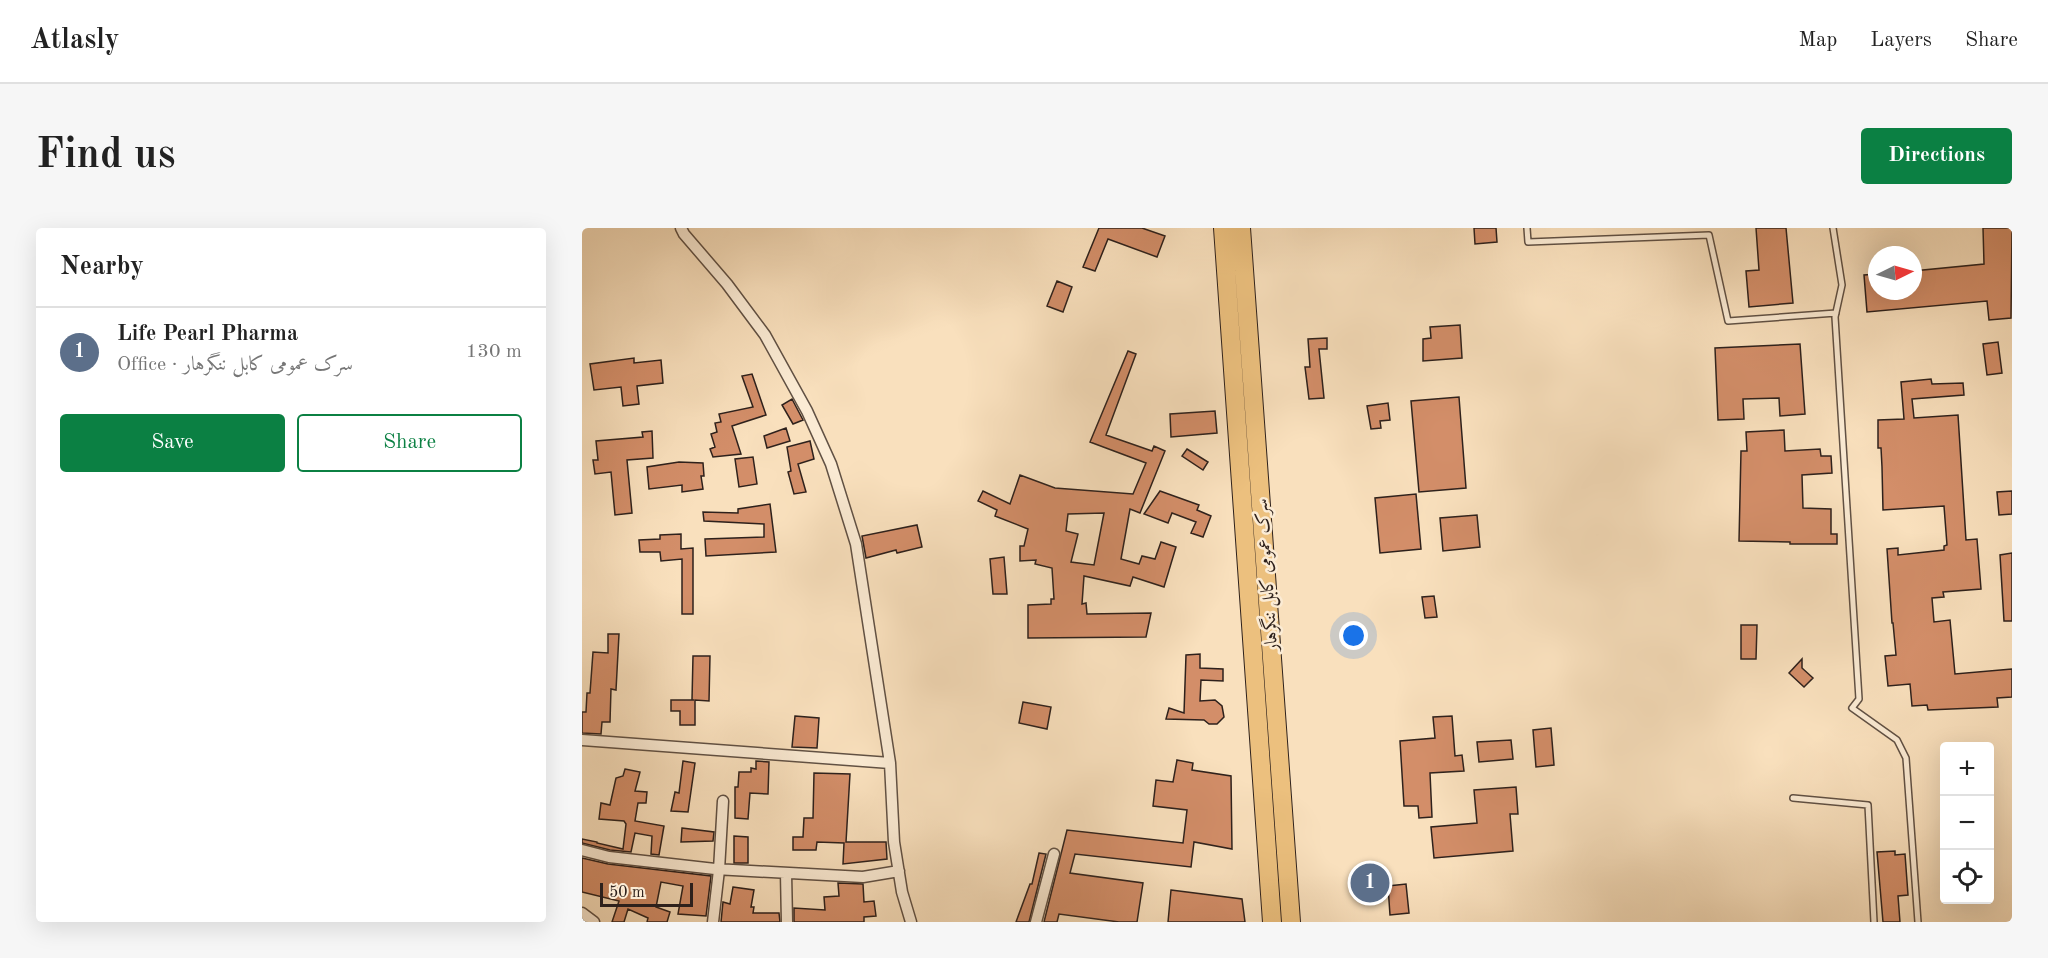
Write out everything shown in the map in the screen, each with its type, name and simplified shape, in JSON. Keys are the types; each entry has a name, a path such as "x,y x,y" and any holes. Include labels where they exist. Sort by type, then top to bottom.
{"highway":[{"name":"سرک عمومی کابل ننگرهار","path":"1232,236 1277,863 1272,922"},
{"name":"سرک عمومی کابل ننگرهار","path":"1277,863 1291,922"}],"street":[{"path":"681,228 765,335 807,411 831,464 856,544 890,763 894,842 902,892 911,922"},
{"path":"582,740 890,763"},
{"path":"713,922 723,801"},
{"path":"582,850 609,857 719,870 863,877 899,871"},
{"path":"1036,922 1054,854"},
{"path":"786,873 787,922"},
{"path":"582,913 594,922"}],"lane":[{"path":"1527,228 1528,242 1709,235 1728,321 1836,313"},
{"path":"1833,228 1842,285 1835,317 1859,699 1852,708 1897,740 1906,758 1918,922"},
{"path":"1793,798 1868,805 1875,922"}],"building":[{"path":"1099,228 1142,228 1165,236 1157,257 1108,239 1095,271 1083,267"},
{"path":"1474,228 1496,228 1497,242 1475,244"},
{"path":"1756,228 1786,228 1793,303 1749,307 1746,271 1759,270"},
{"path":"1983,228 2012,228 2011,318 1989,320 1987,301 1867,312 1864,275 1868,275 1868,300 1922,300 1922,270 1984,264"},
{"path":"1057,281 1072,287 1063,312 1047,306"},
{"path":"1460,325 1462,358 1423,361 1423,339 1431,338 1430,327"},
{"path":"1327,338 1327,349 1319,349 1324,398 1309,399 1305,367 1310,367 1308,339"},
{"path":"1998,342 2002,373 1987,375 1983,344"},
{"path":"1800,344 1805,414 1780,416 1779,398 1743,399 1744,419 1718,420 1715,348"},
{"path":"1128,351 1136,354 1106,435 1152,451 1154,446 1165,451 1140,513 1130,509 1121,559 1139,564 1142,556 1155,559 1161,542 1176,547 1164,587 1133,577 1130,586 1084,576 1082,604 1086,603 1087,614 1151,613 1146,637 1028,638 1028,605 1051,604 1051,599 1054,599 1052,568 1035,564 1036,560 1020,561 1020,546 1024,546 1028,529 995,516 997,510 978,501 983,491 1010,504 1020,475 1055,488 1133,494 1146,463 1090,442","holes":["1104,513 1094,565 1071,562 1078,534 1066,531 1068,514"]},
{"path":"634,358 634,363 661,360 663,383 637,386 639,404 623,406 621,387 594,390 590,364"},
{"path":"752,374 766,415 732,426 741,454 713,457 710,449 715,447 711,434 717,432 715,423 721,422 719,414 753,407 742,376"},
{"path":"1931,379 1932,384 1963,383 1964,395 1912,399 1914,418 1958,415 1966,540 1977,539 1981,589 1943,592 1944,597 1932,598 1934,622 1950,620 1955,674 2012,669 2012,697 1997,698 1998,707 1928,710 1927,705 1912,706 1910,684 1888,686 1885,656 1896,655 1887,549 1898,548 1898,555 1944,550 1944,546 1947,545 1944,506 1883,510 1878,420 1904,419 1901,382"},
{"path":"1459,397 1466,488 1419,492 1411,401"},
{"path":"792,399 803,420 793,424 782,405"},
{"path":"1388,403 1390,420 1380,421 1381,428 1371,429 1367,406"},
{"path":"1215,411 1217,433 1171,437 1170,414"},
{"path":"786,428 790,441 767,448 764,436"},
{"path":"1784,430 1785,451 1820,449 1821,456 1831,456 1832,473 1802,475 1803,508 1831,509 1831,534 1837,534 1837,544 1739,541 1741,451 1747,451 1746,432"},
{"path":"652,431 653,458 627,460 632,513 615,515 611,472 595,474 593,460 598,460 596,441 643,437 642,432"},
{"path":"810,441 814,459 798,464 806,492 794,494 788,472 791,471 787,447"},
{"path":"1187,449 1208,462 1203,470 1182,456"},
{"path":"753,457 757,484 739,487 735,459"},
{"path":"679,462 703,463 704,476 701,476 703,489 682,492 682,485 649,489 647,467"},
{"path":"1160,491 1199,505 1197,510 1211,516 1203,537 1191,533 1196,522 1172,513 1168,523 1144,514"},
{"path":"2012,491 2012,514 1999,515 1997,492"},
{"path":"1416,494 1421,549 1380,553 1375,498"},
{"path":"770,504 776,552 706,556 705,539 764,537 764,524 704,521 703,512 738,513 738,509"},
{"path":"1477,515 1480,547 1443,551 1440,518"},
{"path":"917,525 922,547 897,553 896,550 866,558 862,536"},
{"path":"681,534 681,549 693,548 693,614 682,614 682,559 661,561 660,552 640,552 639,540 660,539 660,535"},
{"path":"2012,553 2012,621 2004,621 2000,555"},
{"path":"1004,557 1007,594 993,594 990,559"},
{"path":"1434,596 1437,617 1425,618 1422,597"},
{"path":"1741,625 1757,625 1756,659 1741,659"},
{"path":"608,634 619,634 616,690 611,689 610,722 602,722 601,734 582,733 582,712 586,712 587,693 590,693 593,652 608,653"},
{"path":"1200,654 1200,668 1223,669 1223,681 1201,680 1200,701 1215,700 1222,706 1224,717 1217,724 1209,724 1204,720 1166,719 1169,708 1184,713 1186,655"},
{"path":"693,656 710,656 709,701 695,700 695,725 680,725 680,711 671,711 671,700 692,700"},
{"path":"1802,659 1802,668 1813,678 1804,687 1789,673"},
{"path":"1023,702 1051,707 1047,729 1019,723"},
{"path":"795,716 819,718 817,748 792,747"},
{"path":"1452,716 1455,756 1462,755 1464,771 1430,773 1432,817 1419,818 1418,806 1404,806 1400,741 1435,738 1433,717"},
{"path":"1551,728 1554,765 1536,767 1533,730"},
{"path":"1511,740 1513,759 1479,762 1477,742"},
{"path":"1177,760 1193,763 1192,770 1231,776 1232,849 1194,842 1191,867 1075,854 1070,873 1143,883 1137,922 1119,922 1059,914 1057,922 1044,922 1067,830 1183,843 1187,810 1153,806 1156,780 1173,782"},
{"path":"683,761 695,763 688,812 671,811 675,792 679,793"},
{"path":"756,761 769,762 768,794 750,793 748,819 735,818 735,787 738,787 739,772 751,772 751,768 756,769"},
{"path":"625,769 640,772 635,791 647,792 646,803 638,803 635,821 664,826 659,855 651,854 652,836 635,833 631,852 610,850 582,843 582,839 623,849 626,824 624,821 599,819 601,803 610,805 616,778 623,776"},
{"path":"814,773 850,774 846,842 886,842 887,859 843,864 844,843 817,842 816,850 793,850 793,837 803,837 804,818 813,818"},
{"path":"1516,787 1518,814 1510,814 1513,851 1434,858 1431,827 1477,823 1474,790"},
{"path":"682,828 714,832 713,841 681,842"},
{"path":"734,836 748,837 748,863 734,863"},
{"path":"1895,851 1895,855 1905,854 1908,895 1898,896 1900,922 1883,922 1877,852"},
{"path":"1039,853 1046,854 1029,922 1016,922 1030,884 1032,884"},
{"path":"582,858 608,864 711,876 706,916 678,914 683,886 661,882 656,907 670,912 667,922 647,922 648,918 628,909 624,922 612,922 619,901 582,892"},
{"path":"838,883 863,884 864,902 874,901 876,916 864,917 864,922 794,922 794,908 825,910 824,897 839,896"},
{"path":"1406,884 1409,913 1390,915 1388,886"},
{"path":"733,887 754,890 751,907 754,907 753,913 779,913 780,922 721,922 723,902 730,904"},
{"path":"1171,890 1242,899 1245,922 1168,922"}],"place":[{"name":"Life Pearl Pharma","path":"1370,883"}]}
